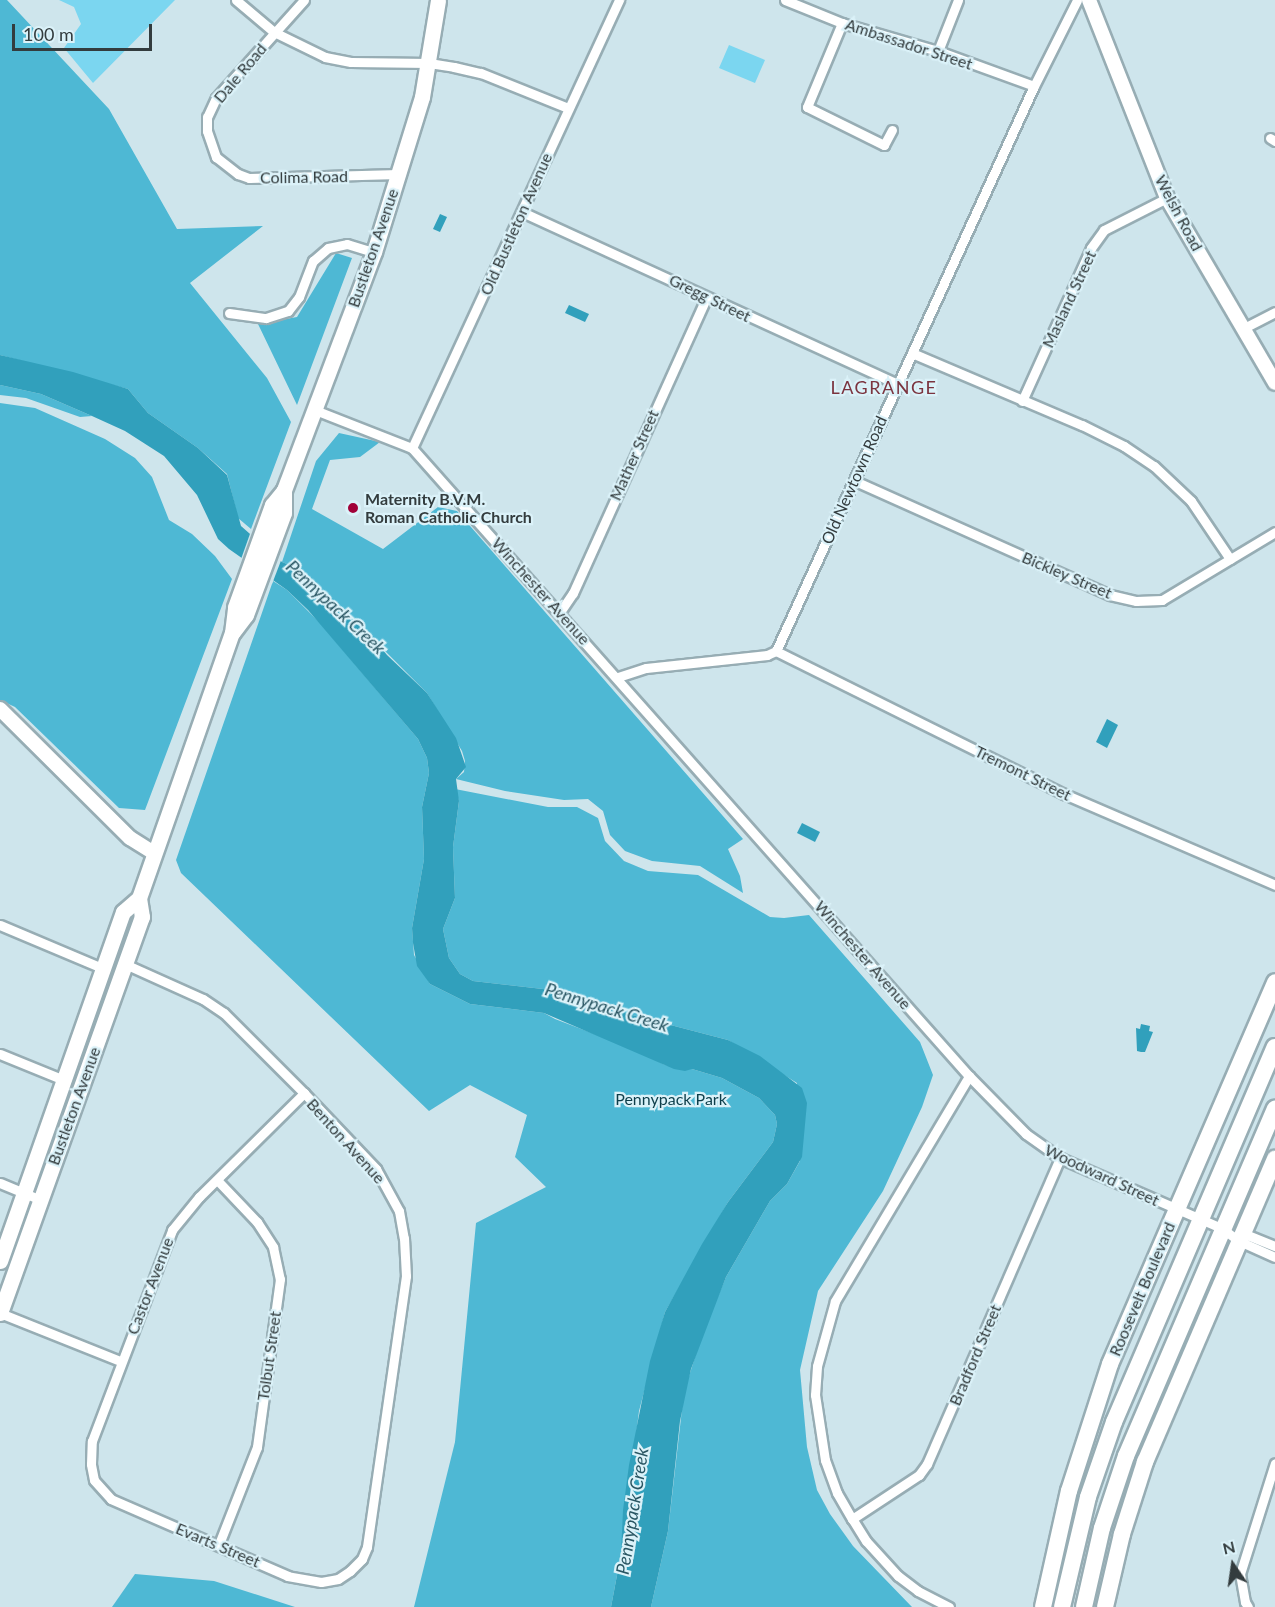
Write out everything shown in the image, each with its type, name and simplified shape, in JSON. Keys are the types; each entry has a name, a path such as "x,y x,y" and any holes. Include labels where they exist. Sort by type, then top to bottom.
{"highway":[{"name":"Roosevelt Boulevard","path":"1043,1607 1069,1491 1093,1413 1123,1330 1275,982"},
{"name":"Roosevelt Boulevard","path":"1062,1607 1081,1522 1104,1447 1133,1374 1275,1047"},
{"path":"1084,1607 1102,1528 1126,1455 1275,1109"},
{"path":"1105,1607 1115,1558 1134,1493 1154,1438 1275,1160"},
{"path":"1115,1558 1126,1455"}],"main road":[{"name":"Bustleton Avenue","path":"0,1313 141,917 139,898 154,853 284,490 374,252 399,174 429,63 438,0"},
{"name":"Welsh Road","path":"1089,0 1167,198 1275,383"},
{"path":"0,709 130,838 154,853"},
{"name":"Bustleton Avenue","path":"0,1262 123,912 139,898"}],"street":[{"path":"236,0 274,32 325,57 351,62 429,63 481,73 568,108"},
{"name":"Dale Road","path":"216,157 207,130 207,117 216,98 304,0"},
{"name":"Old Bustleton Avenue","path":"412,448 619,0"},
{"name":"Ambassador Street","path":"785,0 842,23 938,51 1034,86"},
{"path":"938,51 958,0"},
{"name":"Old Newtown Road","path":"776,651 1034,86 1077,0"},
{"path":"842,23 807,107 884,145 892,130"},
{"name":"Colima Road","path":"216,157 238,174 249,178 399,174"},
{"name":"Masland Street","path":"1022,401 1091,248 1104,230 1167,198"},
{"name":"Gregg Street","path":"522,212 898,384"},
{"path":"229,313 266,318 288,311 299,297 313,261 328,248 347,244 374,252"},
{"name":"Mather Street","path":"560,612 573,593 706,298"},
{"path":"1244,328 1275,312"},
{"path":"912,353 1082,425 1154,466 1191,501 1230,559"},
{"name":"Winchester Avenue","path":"315,410 412,448 618,677 969,1076"},
{"name":"Bickley Street","path":"855,481 1110,595 1136,601 1162,600 1275,532"},
{"path":"618,677 646,668 767,655 776,651"},
{"name":"Tremont Street","path":"776,651 1064,794 1275,885"},
{"path":"0,925 104,969"},
{"name":"Benton Avenue","path":"125,964 203,999 224,1013 376,1169 399,1211 404,1238 406,1276 367,1546 362,1560 341,1577"},
{"path":"0,1054 64,1080"},
{"path":"949,1607 918,1591 898,1576 866,1541 852,1520 837,1493 825,1460 815,1395 825,1333 836,1301 969,1076"},
{"name":"Woodward Street","path":"969,1076 1026,1134 1059,1158 1241,1237 1275,1257"},
{"name":"Castor Avenue","path":"100,1487 94,1480 91,1464 92,1441 120,1361 172,1230 199,1197 218,1181 304,1093"},
{"name":"Bradford Street","path":"852,1520 920,1475 927,1464 1059,1158"},
{"name":"Tolbut Street","path":"218,1181 257,1222 273,1247 280,1278 257,1447 219,1544"},
{"path":"0,1183 40,1200"},
{"name":"Woodward Street","path":"1241,1237 1275,1246"},
{"path":"0,1313 120,1361"},
{"path":"1248,1607 1240,1574 1275,1463"},
{"name":"Evarts Street","path":"100,1487 111,1499 125,1506 219,1544 288,1576 321,1582 341,1577"}],"shaded area":[{"path":"59,0 175,0 93,83 64,48 81,24 74,7"},
{"path":"729,45 765,60 755,83 719,68"}],"green space":[{"path":"0,0 7,0 109,109 177,229 263,226 190,283 267,378 291,422 251,529 238,518 227,474 198,448 148,413 128,389 0,355"},
{"path":"336,253 352,258 297,405 258,324 297,317"},
{"path":"0,385 41,394 92,416 80,417 26,398 0,395"},
{"path":"0,403 35,408 105,439 135,458 152,477 169,520 192,534 215,556 232,579 145,810 119,808 15,707 0,700"},
{"path":"339,433 380,442 360,457 330,460 312,509 383,549 438,507 457,511 743,839 728,849 740,876 743,893 700,866 652,861 625,851 610,835 603,811 588,799 564,800 505,791 456,779 464,772 465,761 462,751 427,693 357,623 339,612 317,585 299,569 282,562 316,461"},
{"name":"Pennypack Park","path":"273,581 287,590 320,623 418,739 427,758 429,773 422,807 424,859 412,928 414,955 430,984 470,1004 544,1013 639,1051 665,1065 692,1069 722,1078 759,1098 775,1115 777,1124 773,1142 728,1202 665,1312 639,1411 621,1554 611,1607 414,1607 455,1442 476,1223 546,1187 515,1157 527,1115 470,1085 429,1111 181,873 176,860"},
{"path":"455,789 548,807 577,807 598,818 605,841 624,861 648,871 698,875 770,917 809,915 920,1042 933,1075 922,1107 883,1191 818,1291 800,1370 807,1447 817,1490 830,1514 853,1546 912,1607 651,1607 668,1531 684,1392 702,1335 726,1277 770,1201 787,1184 800,1161 797,1083 728,1040 617,1011 569,992 473,981 460,974 449,958 443,929 455,898 453,847 459,801"},
{"path":"135,1574 214,1581 295,1607 112,1607"}],"water":[{"path":"440,214 447,217 440,232 433,229"},
{"path":"569,305 589,314 585,322 565,313"},
{"name":"Pennypack Creek","path":"0,355 73,372 128,389 148,413 198,448 227,475 241,526 282,562 299,569 339,612 368,632 387,655 427,693 456,738 466,767 456,779 459,801 453,847 455,898 443,929 449,958 460,974 473,981 569,992 617,1011 728,1040 760,1056 802,1088 807,1103 802,1157 787,1184 770,1201 726,1277 691,1369 680,1421 668,1531 651,1607 611,1607 621,1554 623,1510 629,1465 650,1361 665,1312 702,1244 728,1202 773,1142 777,1124 775,1115 759,1098 722,1078 692,1069 685,1071 674,1069 544,1013 470,1004 430,984 417,966 412,928 424,859 422,807 429,773 427,758 418,739 308,610 287,590 218,539 197,495 164,456 125,431 92,416 41,394 0,385"},
{"path":"1107,719 1118,725 1107,748 1096,742"},
{"path":"802,823 820,832 815,842 797,833"},
{"path":"1141,1024 1150,1026 1149,1031 1153,1032 1145,1052 1137,1051 1136,1028 1140,1029"}],"pier":[{"path":"251,531 282,558 272,584 240,562"}],"place":[{"name":"Maternity B.V.M. Roman Catholic Church","path":"353,508"}],"district":[{"name":"LAGRANGE","path":"884,387"}]}
